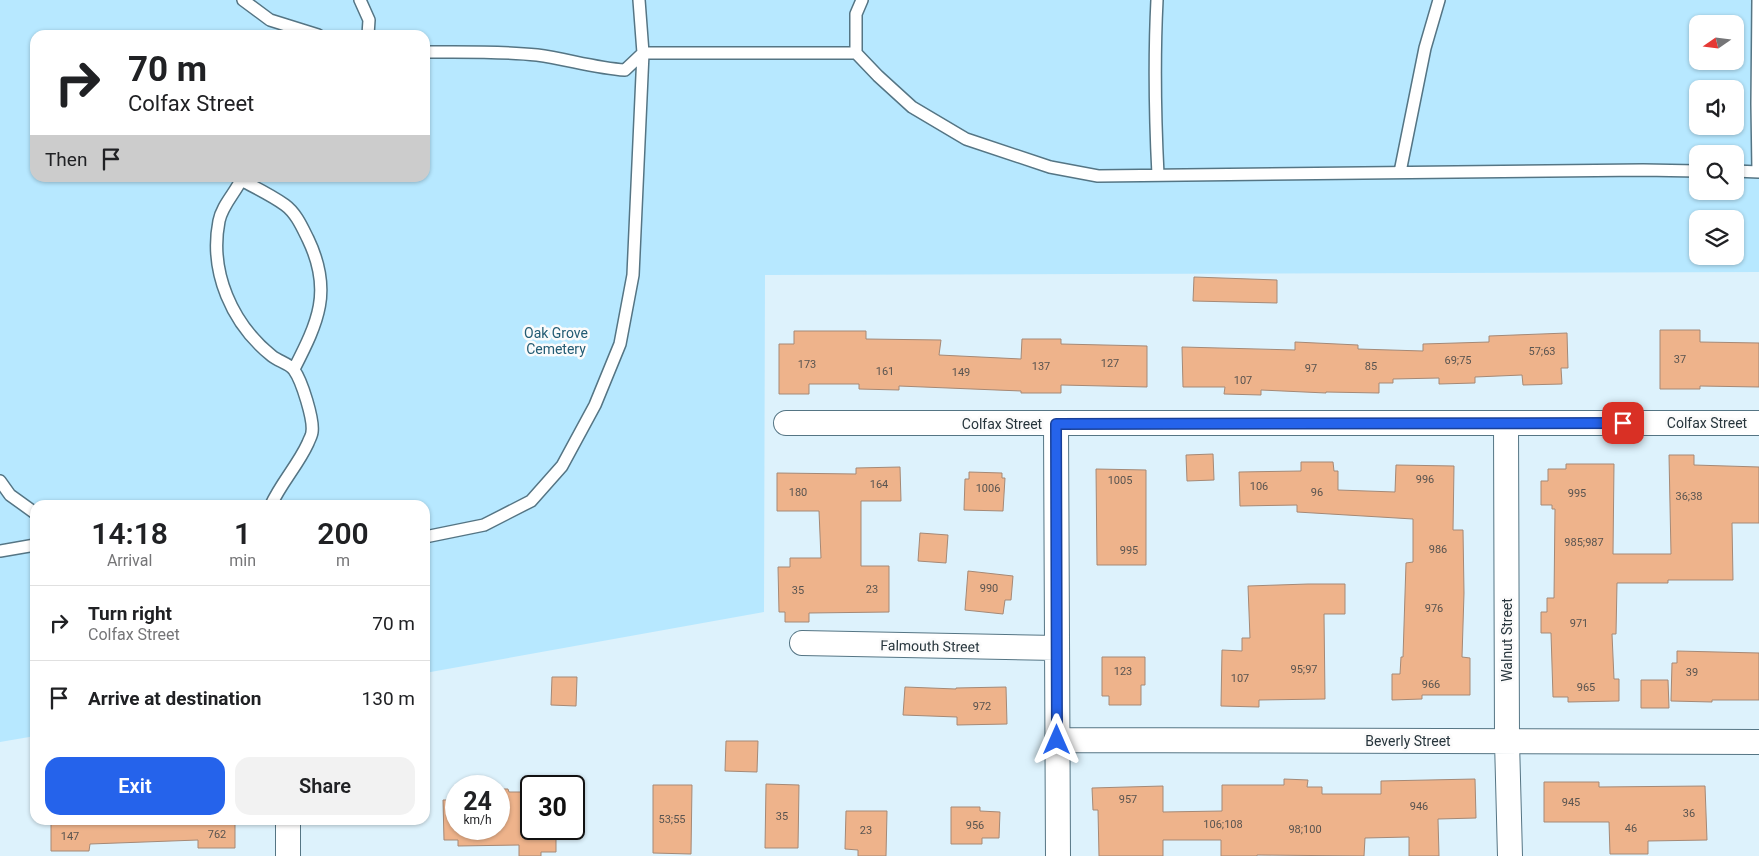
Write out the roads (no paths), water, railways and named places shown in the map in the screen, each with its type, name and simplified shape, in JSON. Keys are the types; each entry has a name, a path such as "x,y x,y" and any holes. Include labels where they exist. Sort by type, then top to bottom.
{"street":[{"name":"Colfax Street","path":"786,423 1759,423"},
{"name":"Walnut Street","path":"1506,423 1507,741 1510,856"},
{"path":"1056,424 1058,856"},
{"name":"Falmouth Street","path":"802,644 1057,648"},
{"name":"Beverly Street","path":"1057,740 1759,742"},
{"path":"288,825 288,856"}],"lane":[{"path":"243,0 270,20 302,30"},
{"path":"360,0 364,5 369,20 368,30"},
{"path":"430,536 484,525 531,501 562,466 595,405 620,344 633,275 643,53 639,0"},
{"path":"862,0 856,14 856,53 912,107 966,139 1050,167 1098,176 1689,171"},
{"path":"1157,0 1155,97 1158,175"},
{"path":"1400,172 1425,48 1439,0"},
{"path":"1744,171 1758,172 1758,0"},
{"path":"430,52 489,52 539,56 606,69 625,70 643,53 856,53"},
{"path":"240,182 219,218 216,244 219,274 234,312 254,338 272,357 294,369 309,407 312,432 301,457 274,500"},
{"path":"247,182 286,206 301,224 315,253 320,276 321,300 312,334 294,369"},
{"path":"0,481 10,495 30,509"},
{"path":"0,551 30,546"}],"park label":[{"name":"Oak Grove Cemetery","path":"556,342"}]}
